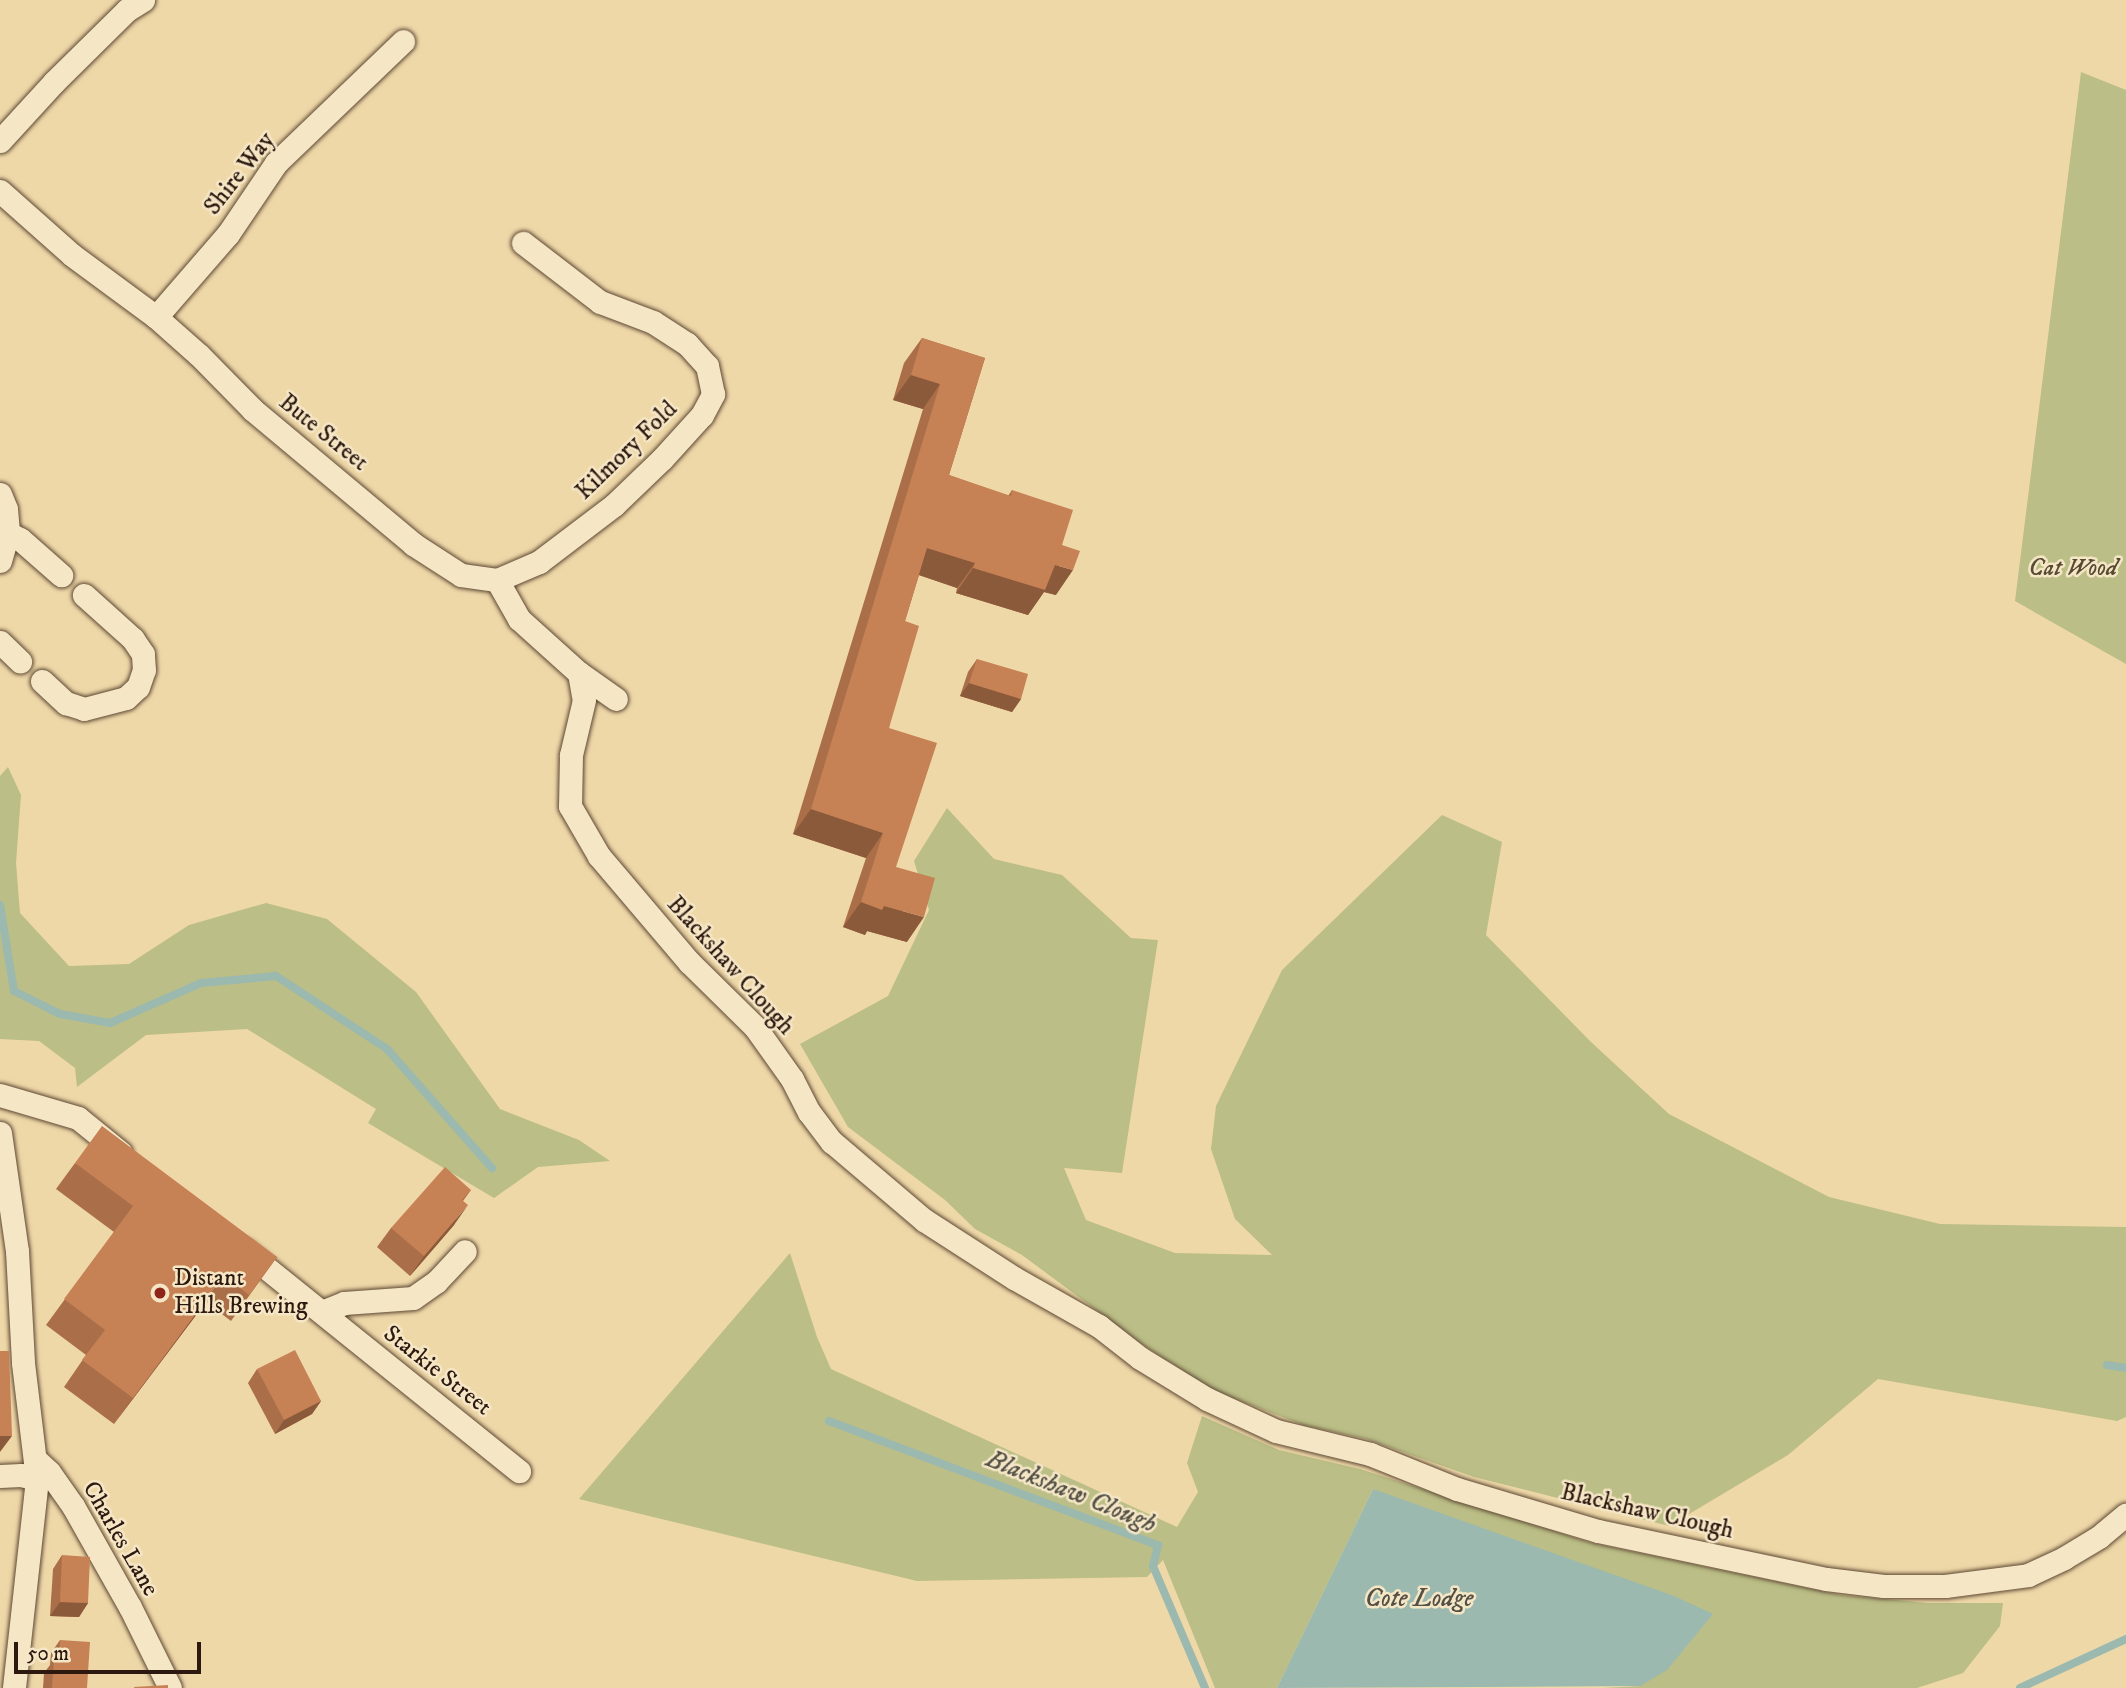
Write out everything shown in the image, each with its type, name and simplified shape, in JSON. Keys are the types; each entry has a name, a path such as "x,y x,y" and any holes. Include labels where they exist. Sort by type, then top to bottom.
{"street":[{"path":"0,141 54,82 127,10 143,0"},
{"name":"Shire Way","path":"156,317 228,234 276,163 403,41"},
{"name":"Bute Street","path":"0,191 72,255 156,317 199,355 253,410 413,544 461,575 497,580"},
{"name":"Kilmory Fold","path":"497,580 539,562 614,505 694,424 713,394 707,366 687,344 653,322 600,302 523,243"},
{"path":"0,494 6,509 8,533 0,561"},
{"path":"8,533 20,539 61,575"},
{"path":"497,580 519,619 579,673 615,699"},
{"path":"43,681 66,703 85,709 126,698 138,687 144,670 143,654 133,639 84,595"},
{"path":"0,642 20,661"},
{"name":"Blackshaw Clough","path":"579,673 584,700 571,755 570,806 598,856 689,962 755,1027 792,1079 809,1112 832,1142 924,1220 1014,1278 1099,1326 1140,1357 1207,1399 1276,1431 1370,1454 1457,1489 1587,1527 1826,1579 1884,1586 1945,1586 2028,1574 2064,1558 2099,1537 2126,1514"},
{"path":"0,1095 78,1118 139,1167"},
{"path":"0,1133 8,1251 36,1470 14,1688"},
{"name":"Starkie Street","path":"230,1240 519,1471"},
{"path":"322,1312 344,1303 413,1298 436,1282 465,1251"},
{"path":"0,1476 21,1475 36,1470"},
{"name":"Charles Lane","path":"36,1470 49,1472 73,1506 130,1607 170,1688"}],"green space":[{"name":"Cat Wood","path":"2081,72 2126,90 2126,664 2015,601"},
{"path":"8,767 21,795 16,863 20,913 69,966 129,964 189,925 266,903 327,919 416,992 500,1109 579,1140 610,1161 538,1167 494,1198 368,1123 376,1109 247,1029 146,1035 77,1087 75,1068 39,1041 0,1039 0,776"},
{"path":"947,808 994,859 1062,875 1131,938 1158,940 1122,1173 1064,1168 1086,1220 1175,1253 1272,1255 1235,1219 1211,1149 1216,1106 1282,970 1442,815 1502,842 1486,935 1591,1042 1669,1114 1829,1197 1940,1224 2126,1227 2126,1417 2117,1421 1878,1379 1788,1455 1669,1526 1474,1477 1366,1439 1303,1425 1215,1391 1146,1347 1022,1255 975,1229 945,1200 848,1127 800,1044 888,996 929,910 914,861"},
{"path":"790,1253 817,1337 831,1369 1177,1527 1198,1492 1187,1463 1202,1416 1279,1450 1360,1469 1591,1543 1841,1595 1928,1603 2003,1603 2000,1626 1963,1673 1917,1688 1603,1688 1640,1686 1373,1489 1277,1688 1215,1688 1163,1560 1147,1577 917,1581 579,1499"}],"water":[{"name":"Cote Lodge","path":"1373,1489 1674,1596 1713,1614 1667,1670 1640,1686 1277,1688"}],"building":[{"path":"922,338 985,358 949,475 1011,496 1012,490 1073,510 1062,545 1080,551 1073,570 1055,565 1045,590 973,568 975,563 927,548 905,621 919,626 889,728 937,743 896,867 935,878 924,917 884,906 882,910 861,902 883,833 811,809 940,384 911,375"},
{"path":"977,659 1028,674 1021,699 969,683"},
{"name":"Distant Hills Brewing","path":"102,1126 277,1257 249,1295 224,1276 133,1398 82,1360 105,1330 64,1299 133,1206 75,1163"},
{"path":"445,1167 471,1190 462,1200 468,1205 424,1256 391,1228"},
{"path":"295,1350 321,1401 284,1420 257,1369"},
{"path":"0,1351 9,1351 12,1436 0,1436"},
{"path":"62,1555 90,1557 88,1603 60,1602"},
{"path":"60,1640 90,1642 87,1688 52,1688 54,1660 59,1660"},
{"path":"168,1685 168,1688 134,1688 134,1687"}],"waterway":[{"name":"Blackshaw Clough","path":"0,905 14,991 60,1014 110,1023 201,983 276,976 387,1049 492,1168"},
{"path":"2107,1365 2126,1368"},
{"name":"Blackshaw Clough","path":"829,1421 1158,1545 1153,1566 1205,1688"},
{"name":"Blackshaw Clough","path":"2020,1688 2126,1639"}],"place":[{"name":"Distant Hills Brewing","path":"160,1293"}]}
